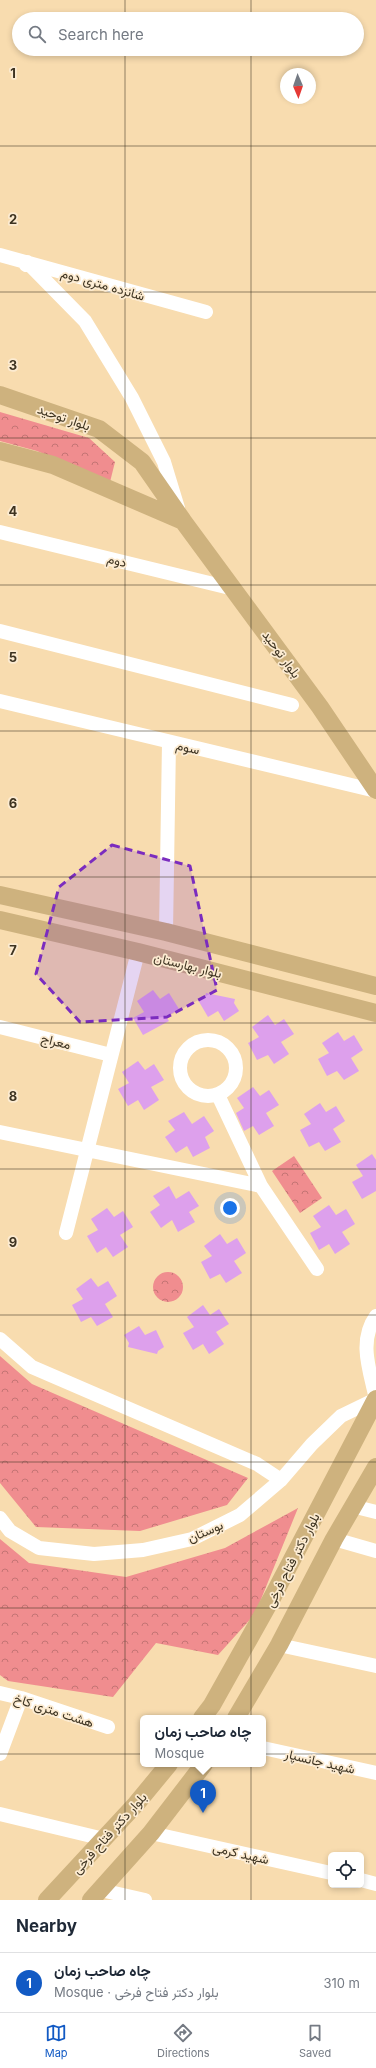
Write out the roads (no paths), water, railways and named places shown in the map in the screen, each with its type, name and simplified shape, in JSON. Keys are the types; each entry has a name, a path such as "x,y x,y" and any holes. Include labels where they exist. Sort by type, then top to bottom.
{"main road":[{"name":"بلوار توحید","path":"0,395 100,429 142,462 183,521 320,707 376,791"},
{"path":"0,451 53,466 183,521"},
{"name":"بلوار بهارستان","path":"0,895 166,932 376,986"},
{"name":"بلوار بهارستان","path":"0,920 138,952 376,1013"},
{"name":"بلوار دکتر فتاح فرخی","path":"204,1715 274,1596 374,1383"},
{"path":"361,1490 376,1455"},
{"name":"بلوار دکتر فتاح فرخی","path":"238,1715 279,1645 334,1539 376,1466"},
{"name":"بلوار دکتر فتاح فرخی","path":"47,1900 136,1804 167,1767"},
{"path":"96,1895 151,1833 202,1767"}],"street":[{"name":"شانزده متری دوم","path":"0,255 26,264 206,312"},
{"path":"26,264 85,321 132,398 164,462 183,521"},
{"name":"دوم","path":"0,532 234,589"},
{"path":"0,630 292,706"},
{"name":"سوم","path":"0,701 376,791"},
{"path":"166,932 169,742"},
{"path":"66,1233 138,952"},
{"name":"معراج","path":"0,1027 112,1055"},
{"path":"213,1040 226,1046 234,1057 236,1075 232,1084 218,1095 208,1097 190,1091 184,1084 180,1075 181,1060 188,1048 195,1043 213,1040"},
{"path":"218,1095 261,1186 317,1269"},
{"path":"0,1132 261,1186"},
{"path":"374,1383 365,1348 370,1324 376,1316"},
{"path":"0,1339 32,1367 257,1464 281,1480"},
{"path":"374,1383 376,1356"},
{"name":"بوستان","path":"0,1518 10,1531 39,1548 94,1554 143,1550 192,1539 240,1515 281,1480 312,1444 374,1383"},
{"path":"352,1506 376,1512"},
{"path":"334,1539 376,1551"},
{"path":"279,1645 376,1666"},
{"name":"هشت متری کاخ","path":"0,1693 21,1698 108,1727"},
{"path":"0,1754 21,1698"},
{"name":"شهید جانسپار","path":"266,1749 376,1773"},
{"path":"0,1814 104,1839"},
{"name":"شهید کرمی","path":"151,1833 328,1873"},
{"path":"364,1881 376,1884"},
{"path":"96,1895 145,1900"}],"place":[{"name":"چاه صاحب زمان","path":"203,1813"}]}
